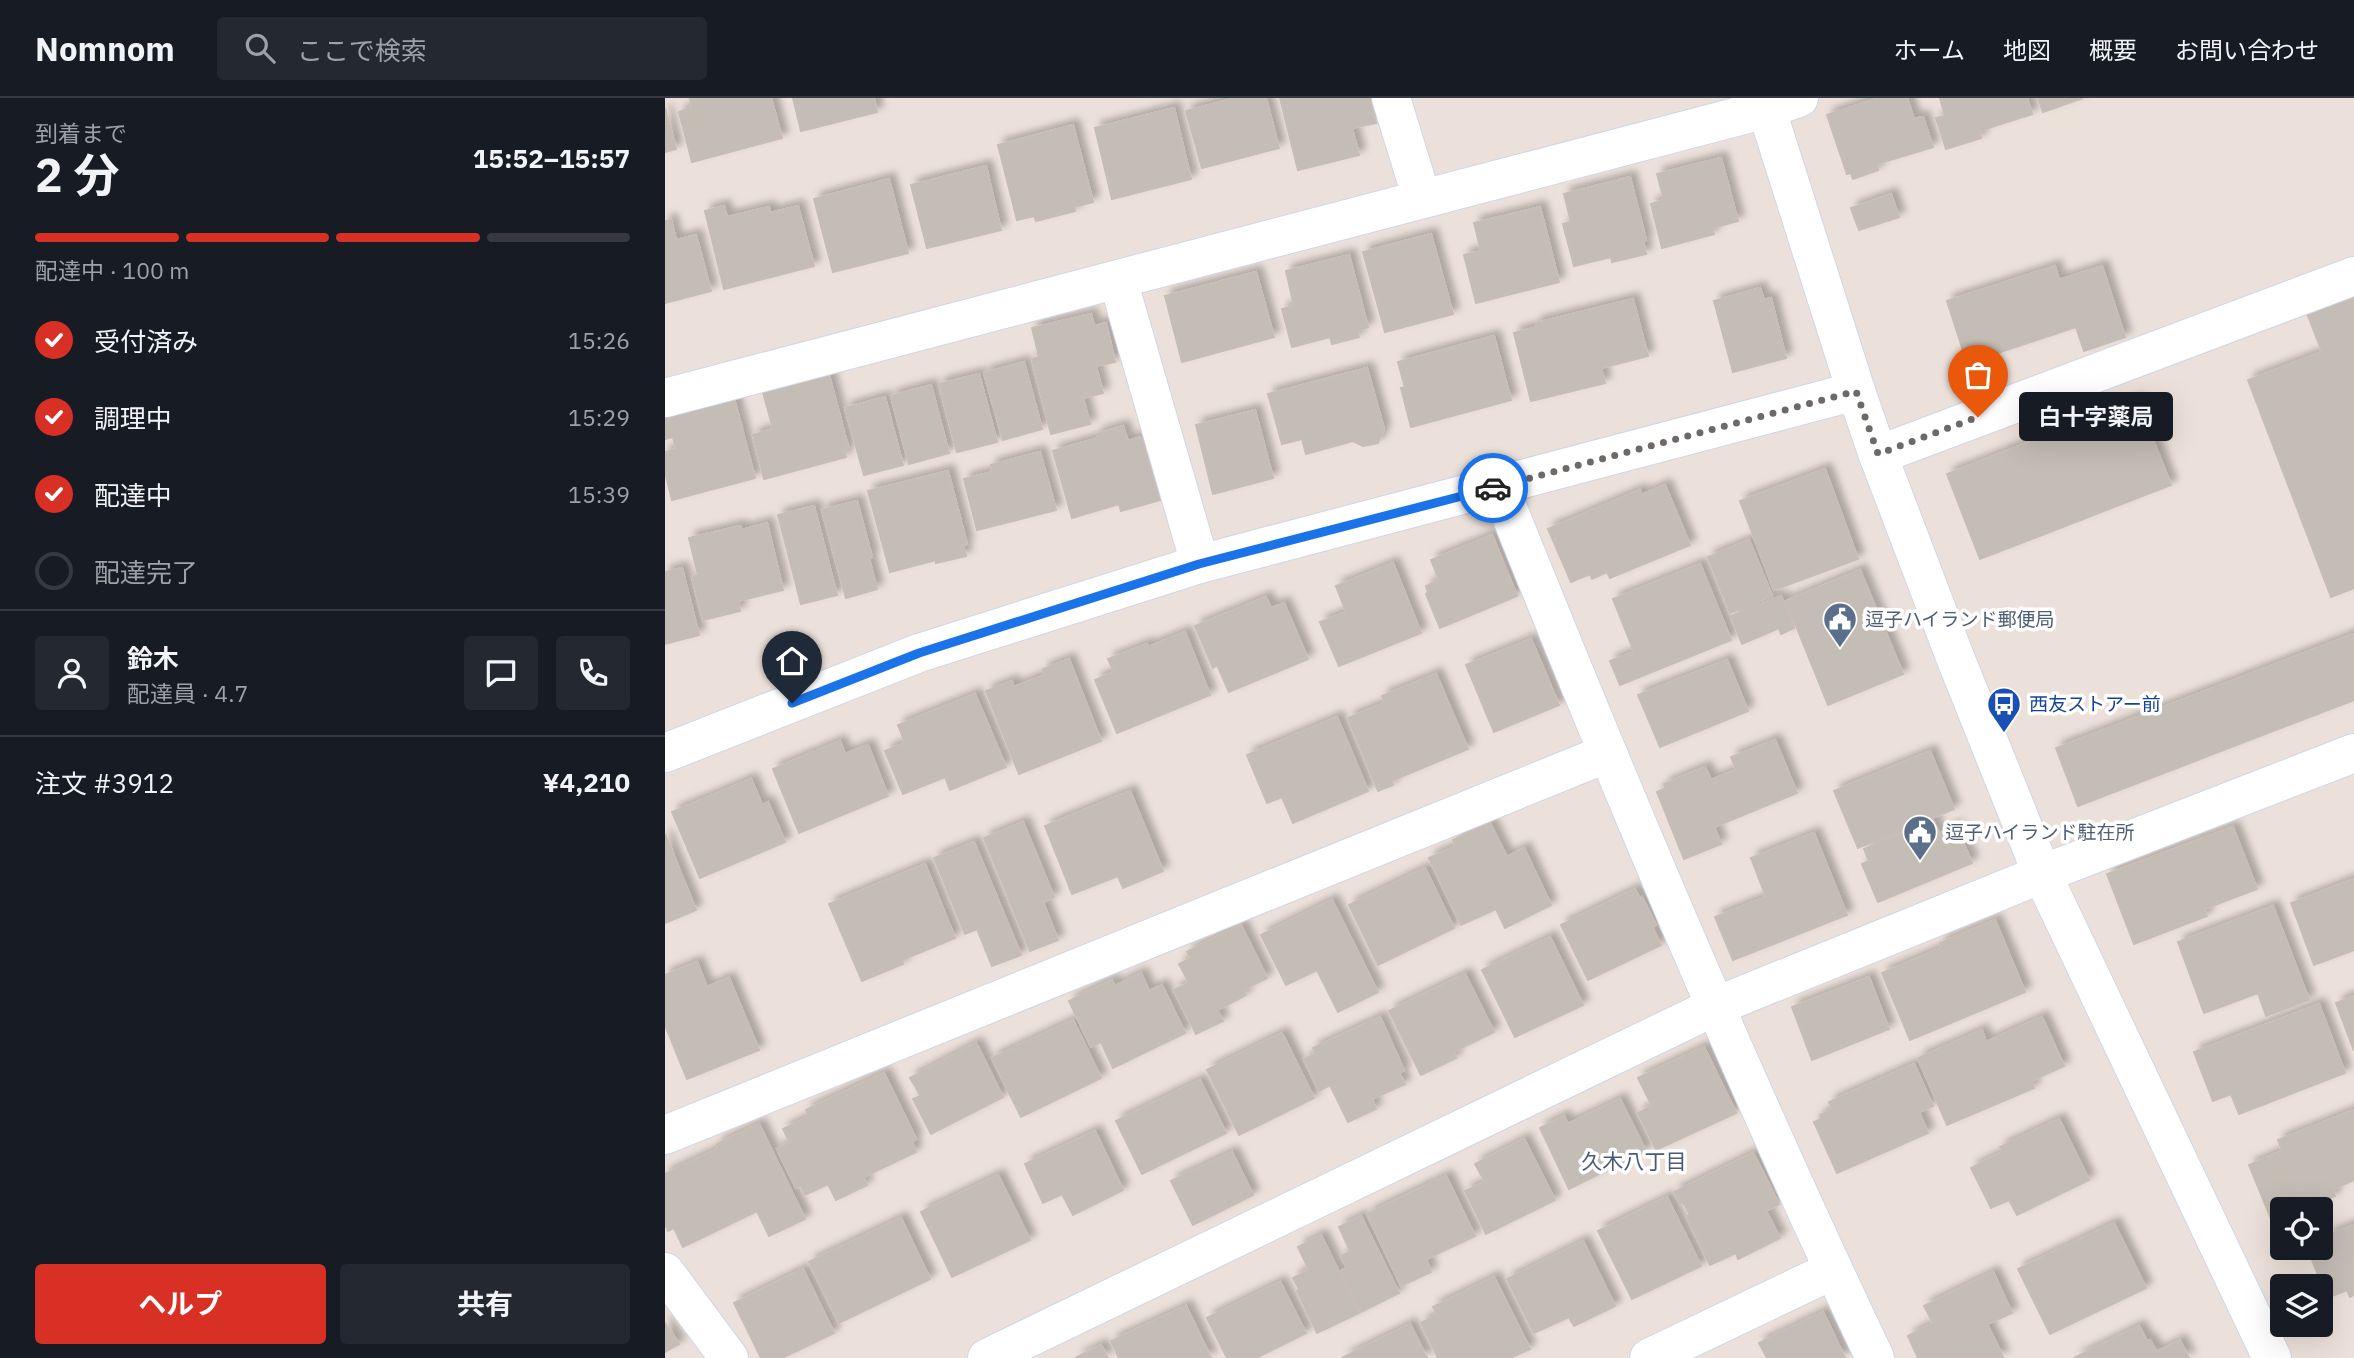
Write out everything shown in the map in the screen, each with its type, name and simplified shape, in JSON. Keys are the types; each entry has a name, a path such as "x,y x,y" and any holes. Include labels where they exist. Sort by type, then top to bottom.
{"street":[{"path":"1391,98 1422,200"},
{"path":"665,398 1422,200 1776,102 1856,391 1955,657 2042,874 2272,1358"},
{"path":"1878,454 2354,276"},
{"path":"1118,280 1199,564"},
{"path":"665,753 919,653 1199,564 1856,391"},
{"path":"1499,486 1608,753 1716,1006 1875,1358"},
{"path":"665,1135 1608,753"},
{"path":"988,1358 1716,1006 2042,874 2354,753"},
{"path":"1649,1358 1833,1270"},
{"path":"665,1272 729,1358"}],"building":[{"path":"690,98 771,98 782,138 692,162 679,112 692,107"},
{"path":"793,98 874,98 877,112 801,131"},
{"path":"1236,98 1266,98 1279,148 1202,168 1186,111"},
{"path":"1280,98 1369,98 1376,123 1352,128 1359,155 1298,170"},
{"path":"1879,98 1907,98 1914,119 1923,117 1933,147 1877,164 1878,170 1853,179 1851,173 1847,174 1827,115"},
{"path":"1940,98 2027,98 2032,114 1979,131 1981,138 1946,149 1936,118 1945,116"},
{"path":"2038,98 2083,98 2043,112"},
{"path":"665,108 676,149 665,152"},
{"path":"1174,108 1191,179 1112,199 1095,128"},
{"path":"1073,125 1093,202 1074,207 1075,211 1036,221 1034,216 1017,220 998,145"},
{"path":"1721,158 1738,221 1712,228 1714,234 1662,248 1651,204 1664,200 1657,174"},
{"path":"986,166 1001,230 927,248 911,185"},
{"path":"1630,177 1646,240 1643,241 1646,254 1612,262 1611,257 1574,266 1563,224 1571,222 1564,194"},
{"path":"889,179 908,253 833,272 814,199"},
{"path":"1891,194 1899,217 1859,230 1851,208"},
{"path":"724,206 727,217 769,207 770,213 798,206 814,266 724,289 705,211"},
{"path":"1540,207 1559,282 1476,303 1464,255 1481,251 1474,223"},
{"path":"671,220 676,240 696,235 711,291 665,303 665,221"},
{"path":"1431,234 1453,314 1385,332 1363,252"},
{"path":"1349,255 1368,327 1357,331 1359,337 1332,344 1330,337 1292,347 1282,309 1294,306 1286,271"},
{"path":"2055,266 2059,280 2102,266 2125,337 2084,351 2076,327 1967,363 1947,301"},
{"path":"1256,272 1274,337 1182,362 1165,296"},
{"path":"1760,288 1764,300 1771,298 1786,358 1733,372 1714,301"},
{"path":"2354,295 2354,588 2331,597 2248,380 2322,352 2307,313"},
{"path":"1633,299 1648,356 1601,368 1605,383 1531,401 1514,333 1537,327 1536,323"},
{"path":"1091,314 1094,326 1106,323 1115,362 1096,366 1103,393 1083,398 1090,424 1051,434 1032,359 1039,357 1032,328"},
{"path":"1494,336 1511,400 1411,427 1401,388 1405,388 1398,362"},
{"path":"1024,362 1042,429 1003,440 984,373"},
{"path":"1367,368 1384,429 1378,443 1363,446 1353,441 1306,454 1302,439 1282,444 1268,394"},
{"path":"979,374 997,442 957,452 939,384"},
{"path":"829,375 849,450 844,451 846,457 764,479 753,435 773,429 763,392"},
{"path":"931,385 949,453 909,464 891,396"},
{"path":"885,397 903,465 864,475 845,408"},
{"path":"734,398 755,478 672,500 665,472 665,452 676,449 673,437 665,439 665,416"},
{"path":"2137,400 2171,485 1980,559 1947,474"},
{"path":"1255,410 1273,478 1213,494 1196,425"},
{"path":"1123,426 1128,441 1141,437 1160,500 1121,511 1119,504 1072,518 1053,451 1098,438 1097,434"},
{"path":"1040,452 1056,510 977,530 964,479 992,472 991,465"},
{"path":"1825,469 1858,559 1774,590 1740,501"},
{"path":"948,471 967,544 963,545 966,556 936,563 936,560 890,572 868,491"},
{"path":"1665,485 1690,545 1610,578 1607,572 1592,579 1590,574 1571,582 1548,529 1640,490 1641,495"},
{"path":"857,501 872,557 869,558 877,589 846,598 822,510"},
{"path":"814,506 837,595 801,604 778,515"},
{"path":"767,523 783,590 738,601 740,611 703,620 692,577 698,575 689,538 740,526 742,530"},
{"path":"1492,535 1517,596 1440,628 1426,594 1426,586 1439,580 1431,560"},
{"path":"1749,540 1772,596 1730,613 1708,557"},
{"path":"1393,563 1421,633 1339,666 1320,622 1346,612 1336,586"},
{"path":"1700,564 1731,640 1620,685 1610,661 1634,652 1613,599"},
{"path":"682,568 699,635 665,644 665,572"},
{"path":"1860,570 1903,674 1828,705 1786,601"},
{"path":"1781,596 1794,628 1781,634 1779,628 1742,644 1731,616"},
{"path":"1266,597 1271,608 1284,603 1308,659 1229,692 1217,665 1213,668 1195,626"},
{"path":"1185,632 1210,695 1117,733 1095,680 1114,672 1108,659"},
{"path":"2354,634 2354,700 2078,806 2056,748"},
{"path":"1531,639 1559,705 1494,732 1466,665"},
{"path":"1069,659 1101,741 1019,774 986,691 1012,681 1014,687 1045,675 1043,669"},
{"path":"1727,660 1748,711 1660,747 1638,695"},
{"path":"1436,674 1468,749 1391,781 1393,785 1378,791 1348,718 1385,703 1382,696"},
{"path":"975,694 1006,767 950,790 945,777 903,794 885,751 905,743 898,725"},
{"path":"1337,717 1368,791 1293,823 1282,797 1267,803 1247,755"},
{"path":"1775,740 1797,793 1714,827 1721,844 1684,859 1657,792 1666,788 1664,784 1705,767 1711,780 1736,770 1731,757"},
{"path":"840,741 845,754 868,745 888,796 799,833 773,769"},
{"path":"1930,751 1954,809 1858,848 1834,791"},
{"path":"751,779 762,805 768,802 785,842 700,878 672,812"},
{"path":"1130,791 1163,871 1123,888 1118,876 1072,894 1045,826"},
{"name":"逗子ハイランド駐在所","path":"1933,820 1939,833 1956,826 1972,863 1878,902 1862,864 1869,861 1864,849"},
{"path":"1023,822 1054,897 1043,902 1058,940 1030,951 984,838"},
{"path":"1490,823 1507,857 1524,848 1551,905 1505,928 1496,909 1461,925 1429,858 1456,846 1453,840"},
{"path":"2233,827 2257,889 2204,909 2207,916 2134,944 2107,874"},
{"path":"1814,833 1847,915 1733,960 1715,917 1766,897 1751,858"},
{"path":"665,834 696,910 665,923"},
{"path":"974,842 1021,955 992,966 977,929 965,934 934,858"},
{"path":"925,864 955,938 902,960 903,964 862,981 829,904"},
{"path":"1425,868 1454,928 1378,965 1349,905"},
{"path":"2354,879 2354,950 2314,965 2291,903"},
{"path":"1635,889 1656,925 1652,927 1661,945 1588,980 1561,925"},
{"path":"1332,900 1378,992 1338,1012 1317,970 1286,985 1261,935"},
{"path":"2273,906 2309,1000 2266,1016 2258,993 2204,1013 2178,942"},
{"path":"1995,920 2025,992 1910,1040 1882,973 1942,948 1940,943"},
{"path":"1241,925 1267,978 1243,990 1246,995 1217,1010 1223,1021 1196,1034 1174,990 1189,983 1179,964 1191,958 1187,952"},
{"path":"1550,937 1583,1005 1515,1037 1482,970"},
{"path":"697,962 707,987 729,978 759,1050 687,1079 665,1025 665,975"},
{"path":"1141,973 1149,991 1162,985 1185,1033 1113,1068 1101,1042 1091,1047 1069,1001 1112,980 1115,986"},
{"path":"1465,974 1494,1032 1453,1052 1456,1058 1421,1075 1389,1011"},
{"path":"1869,977 1889,1029 1812,1060 1792,1007"},
{"path":"2354,996 2354,1051 2336,1003"},
{"path":"2319,1004 2345,1073 2239,1114 2231,1094 2213,1101 2194,1052"},
{"path":"1380,1017 1404,1070 1399,1073 1405,1084 1372,1099 1376,1109 1348,1122 1330,1085 1319,1091 1304,1059 1315,1054 1313,1048"},
{"path":"2042,1017 2064,1066 2031,1081 2034,1088 1947,1125 1918,1058 1982,1030 1986,1042"},
{"path":"1073,1020 1101,1078 1021,1117 992,1058"},
{"path":"1282,1033 1314,1098 1239,1135 1207,1070"},
{"path":"976,1043 1003,1097 931,1134 913,1099 921,1096 910,1078"},
{"path":"1704,1047 1736,1113 1656,1150 1638,1113 1652,1106 1638,1078"},
{"path":"1914,1064 1933,1106 1919,1112 1928,1133 1837,1173 1814,1122 1821,1119 1820,1115 1832,1110 1829,1102"},
{"path":"884,1073 916,1139 912,1142 916,1152 863,1177 867,1185 836,1200 828,1184 805,1195 801,1186 796,1188 777,1149 790,1143 783,1129 809,1117 806,1110"},
{"path":"1200,1080 1226,1133 1142,1174 1116,1121"},
{"path":"1620,1099 1646,1151 1569,1189 1540,1128 1564,1116 1568,1124"},
{"path":"2354,1110 2354,1180 2333,1189 2335,1196 2333,1197 2270,1197 2270,1216 2249,1165 2282,1151 2278,1140"},
{"path":"2059,1119 2089,1180 2017,1215 2009,1200 1991,1208 1971,1168 2003,1152 2000,1147"},
{"path":"759,1124 805,1219 769,1236 757,1211 683,1247 674,1228 668,1231 665,1224 665,1174 718,1149 717,1144"},
{"path":"1095,1131 1123,1190 1073,1215 1062,1194 1043,1203 1025,1164"},
{"path":"1524,1139 1555,1200 1486,1234 1465,1191 1485,1182 1475,1164"},
{"path":"1232,1152 1253,1195 1193,1225 1171,1181"},
{"path":"1753,1153 1779,1204 1766,1211 1780,1238 1738,1259 1736,1253 1710,1265 1686,1216 1690,1215 1674,1192"},
{"path":"998,1175 1030,1240 952,1277 921,1212"},
{"path":"1446,1176 1475,1236 1426,1259 1431,1272 1401,1286 1367,1214"},
{"path":"1667,1197 1701,1266 1632,1299 1598,1231"},
{"path":"1361,1216 1399,1293 1361,1312 1341,1271 1347,1267 1341,1256 1350,1251 1339,1227"},
{"path":"901,1218 930,1279 839,1323 809,1262"},
{"path":"2114,1223 2146,1288 2050,1334 2018,1269"},
{"path":"2354,1225 2354,1295 2350,1297 2347,1290 2333,1296 2333,1274 2318,1274 2312,1260 2333,1260 2333,1233"},
{"path":"1321,1235 1359,1313 1317,1333 1293,1278 1309,1270 1298,1247"},
{"path":"1583,1241 1615,1306 1574,1326 1569,1317 1534,1333 1507,1279"},
{"path":"803,1269 834,1333 782,1358 761,1358 734,1303"},
{"path":"1993,1272 2012,1313 1987,1324 2003,1357 1918,1358 1908,1336 1933,1323 1924,1306"},
{"path":"1494,1277 1530,1349 1510,1358 1438,1358 1421,1323 1437,1315 1433,1307"},
{"path":"1280,1282 1306,1333 1256,1358 1227,1358 1207,1318"},
{"path":"1186,1306 1211,1358 1119,1358 1111,1341"},
{"path":"1823,1312 1845,1358 1767,1358 1759,1343"},
{"path":"665,1323 679,1344 665,1352"},
{"path":"1410,1324 1427,1358 1342,1358"},
{"path":"2139,1326 2157,1352 2180,1340 2189,1358 2074,1358"},
{"path":"1101,1345 1108,1358 1075,1358"}],"way so far":[{"path":"1493,488 1856,391 1878,454 1978,417"}],"place":[{"name":"白十字薬局","path":"1978,417"},
{"name":"逗子ハイランド郵便局","path":"1840,649"},
{"name":"西友ストアー前","path":"2004,734"},
{"name":"逗子ハイランド駐在所","path":"1920,862"}],"district":[{"name":"久木八丁目","path":"1634,1162"}],"route":[{"path":"792,703 919,653 1199,564 1493,488"}]}
